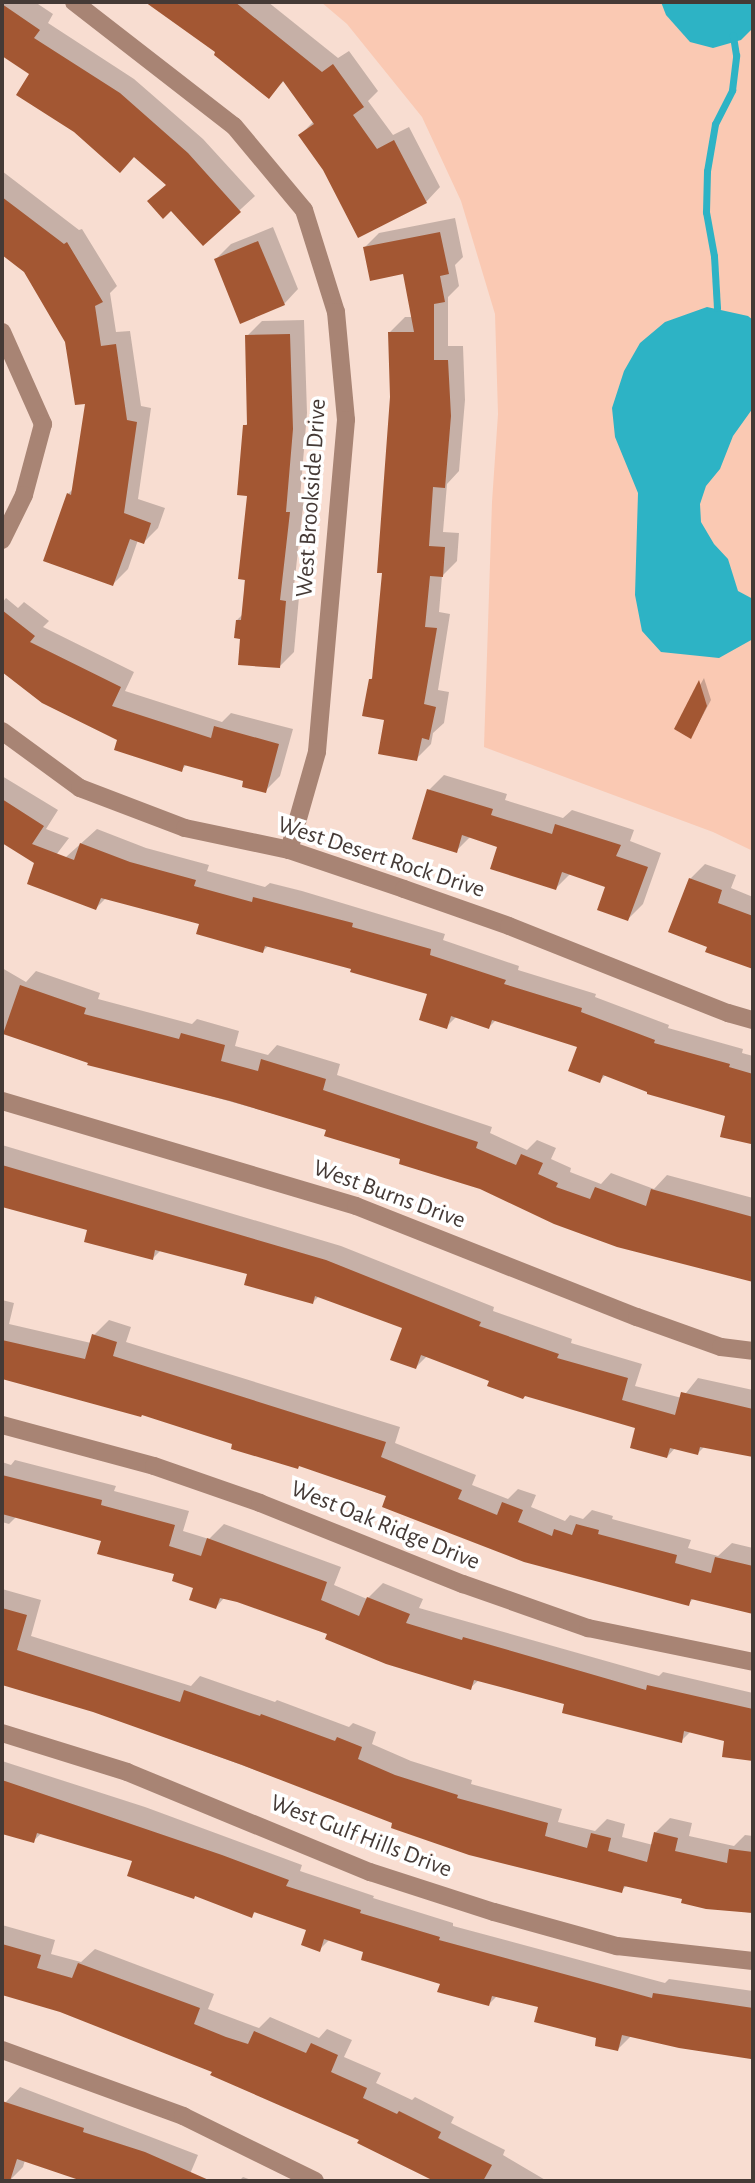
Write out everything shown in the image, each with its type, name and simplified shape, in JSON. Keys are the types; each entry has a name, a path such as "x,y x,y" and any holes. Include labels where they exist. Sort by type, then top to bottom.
{"street":[{"name":"West Brookside Drive","path":"74,2 234,126 304,210 336,312 346,420 317,752 289,850"},
{"path":"2,332 43,424 24,495 2,540"},
{"name":"West Desert Rock Drive","path":"2,731 21,748 80,788 185,828 289,850 509,926 728,1013 753,1020"},
{"name":"West Burns Drive","path":"2,1101 356,1206 637,1317 721,1347 753,1351"},
{"name":"West Oak Ridge Drive","path":"2,1425 154,1466 260,1503 463,1584 588,1628 753,1662"},
{"name":"West Gulf Hills Drive","path":"2,1733 127,1772 370,1872 494,1912 617,1946 753,1961"},
{"path":"2,2050 183,2116 315,2181"}],"shaded area":[{"path":"321,2 753,2 753,851 713,832 484,747 492,502 498,414 495,314 461,201 422,117 347,24"}],"water":[{"path":"661,2 753,2 753,28 741,40 713,48 690,42 666,15"},
{"path":"707,307 748,316 753,320 753,408 733,436 720,469 706,486 700,504 701,522 714,544 728,559 738,591 753,599 753,639 719,658 661,652 642,631 635,595 638,493 615,437 612,408 624,371 640,343 665,322"}],"building":[{"path":"145,2 235,2 322,72 333,64 364,107 353,115 377,149 394,140 427,203 358,238 323,170 298,135 314,124 283,81 269,99 214,55 215,52"},
{"path":"2,4 40,30 34,38 120,93 188,153 241,212 203,246 171,211 163,219 147,201 166,185 134,157 120,173 74,132 16,95 29,74 2,56"},
{"path":"2,197 64,244 67,242 103,302 95,306 101,346 116,344 127,420 137,422 124,513 151,523 144,544 130,539 113,586 43,561 67,493 71,495 85,404 75,405 65,342 24,272 2,255"},
{"path":"440,232 449,274 440,276 445,302 434,304 434,360 448,360 451,416 445,488 433,487 429,546 445,547 443,577 430,576 425,627 437,628 424,704 436,707 429,740 422,738 417,761 378,754 384,720 362,716 369,679 372,679 382,573 377,573 390,397 388,332 414,332 403,274 370,281 363,247"},
{"path":"258,241 285,305 240,324 214,259"},
{"path":"290,334 293,429 286,512 290,512 280,600 286,601 280,668 238,665 240,639 234,638 236,620 241,620 245,580 238,579 247,496 237,495 243,425 247,425 245,335"},
{"path":"2,610 35,636 30,642 121,687 112,706 211,738 214,726 279,744 266,793 242,787 243,781 184,765 182,772 114,750 117,740 42,703 2,672"},
{"path":"699,680 707,706 691,739 674,729"},
{"path":"427,789 493,809 491,815 552,834 555,824 621,845 616,856 648,867 628,921 597,910 605,887 562,872 556,890 490,869 497,847 462,835 457,853 412,839"},
{"path":"2,799 44,826 32,844 74,860 80,843 130,862 196,880 194,886 252,902 253,897 353,923 352,927 431,949 430,955 506,980 504,984 582,1008 581,1012 655,1040 654,1043 730,1064 729,1067 753,1074 751,1144 720,1137 725,1116 647,1094 603,1075 600,1083 568,1071 577,1047 492,1020 489,1029 451,1016 447,1029 419,1020 427,994 350,972 351,969 265,946 263,953 196,934 199,924 101,898 96,910 27,884 34,863 2,843"},
{"path":"689,878 722,890 718,903 753,916 753,969 705,952 707,947 668,932"},
{"path":"20,985 86,1008 84,1014 179,1039 181,1033 225,1045 221,1061 258,1071 261,1059 326,1079 323,1090 478,1142 476,1148 516,1165 521,1154 543,1163 538,1174 558,1183 556,1187 590,1199 595,1187 646,1206 651,1189 753,1217 753,1282 617,1247 554,1224 480,1189 399,1164 400,1159 324,1136 326,1130 230,1101 87,1065 88,1063 3,1034"},
{"path":"2,1165 326,1260 481,1322 479,1326 559,1354 557,1358 628,1378 622,1400 675,1415 681,1392 753,1409 753,1457 700,1447 698,1455 670,1448 667,1458 630,1448 635,1428 525,1396 523,1399 487,1386 489,1381 421,1355 416,1369 390,1360 402,1328 315,1296 313,1304 244,1285 247,1274 155,1250 153,1260 84,1242 87,1230 2,1207"},
{"path":"92,1334 117,1342 113,1356 386,1442 381,1457 462,1490 458,1499 497,1515 502,1502 523,1510 518,1522 552,1536 554,1529 572,1535 576,1524 599,1530 598,1534 677,1555 675,1563 711,1573 715,1557 753,1566 753,1614 691,1599 689,1606 524,1562 382,1507 386,1496 299,1466 298,1469 231,1449 232,1444 142,1415 141,1417 2,1379 2,1340 85,1359"},
{"path":"2,1475 102,1500 101,1505 175,1525 169,1546 201,1556 207,1538 327,1582 321,1600 359,1616 367,1597 410,1614 406,1623 462,1640 463,1637 646,1690 647,1685 753,1709 753,1761 722,1757 724,1741 684,1731 682,1743 562,1713 564,1704 474,1680 471,1690 386,1664 325,1639 327,1634 237,1602 220,1598 216,1609 189,1600 193,1588 172,1581 174,1574 97,1554 101,1541 2,1514"},
{"path":"2,1608 27,1615 17,1650 180,1702 184,1690 335,1741 337,1737 362,1747 358,1759 395,1775 458,1795 457,1798 548,1823 545,1836 587,1848 591,1833 611,1838 608,1851 647,1862 654,1832 678,1838 675,1851 727,1863 729,1849 753,1852 753,1913 706,1909 681,1903 682,1899 624,1886 622,1893 469,1855 391,1828 392,1823 242,1765 93,1712 2,1685"},
{"path":"2,1780 222,1855 289,1880 286,1886 361,1910 360,1913 440,1937 439,1940 652,1998 653,1993 753,2008 751,2059 679,2048 622,2035 618,2051 595,2046 596,2038 534,2022 538,2007 492,1996 489,2006 437,1992 440,1984 361,1960 363,1952 324,1939 320,1952 301,1945 306,1930 254,1912 252,1918 195,1896 194,1899 127,1876 132,1861 37,1833 34,1843 2,1834"},
{"path":"2,1944 41,1955 37,1968 72,1978 78,1963 200,2008 194,2024 226,2037 248,2044 254,2031 306,2053 311,2043 338,2055 331,2072 367,2088 363,2098 397,2114 399,2111 441,2132 438,2138 492,2165 483,2181 434,2181 357,2143 359,2140 210,2075 212,2072 60,2012 2,1995"},
{"path":"2,2101 84,2128 83,2132 145,2152 211,2181 82,2181 17,2159 10,2181 2,2181"}],"waterway":[{"path":"717,308 714,256 706,212 707,171 715,124 732,90 736,55 733,35"}]}
